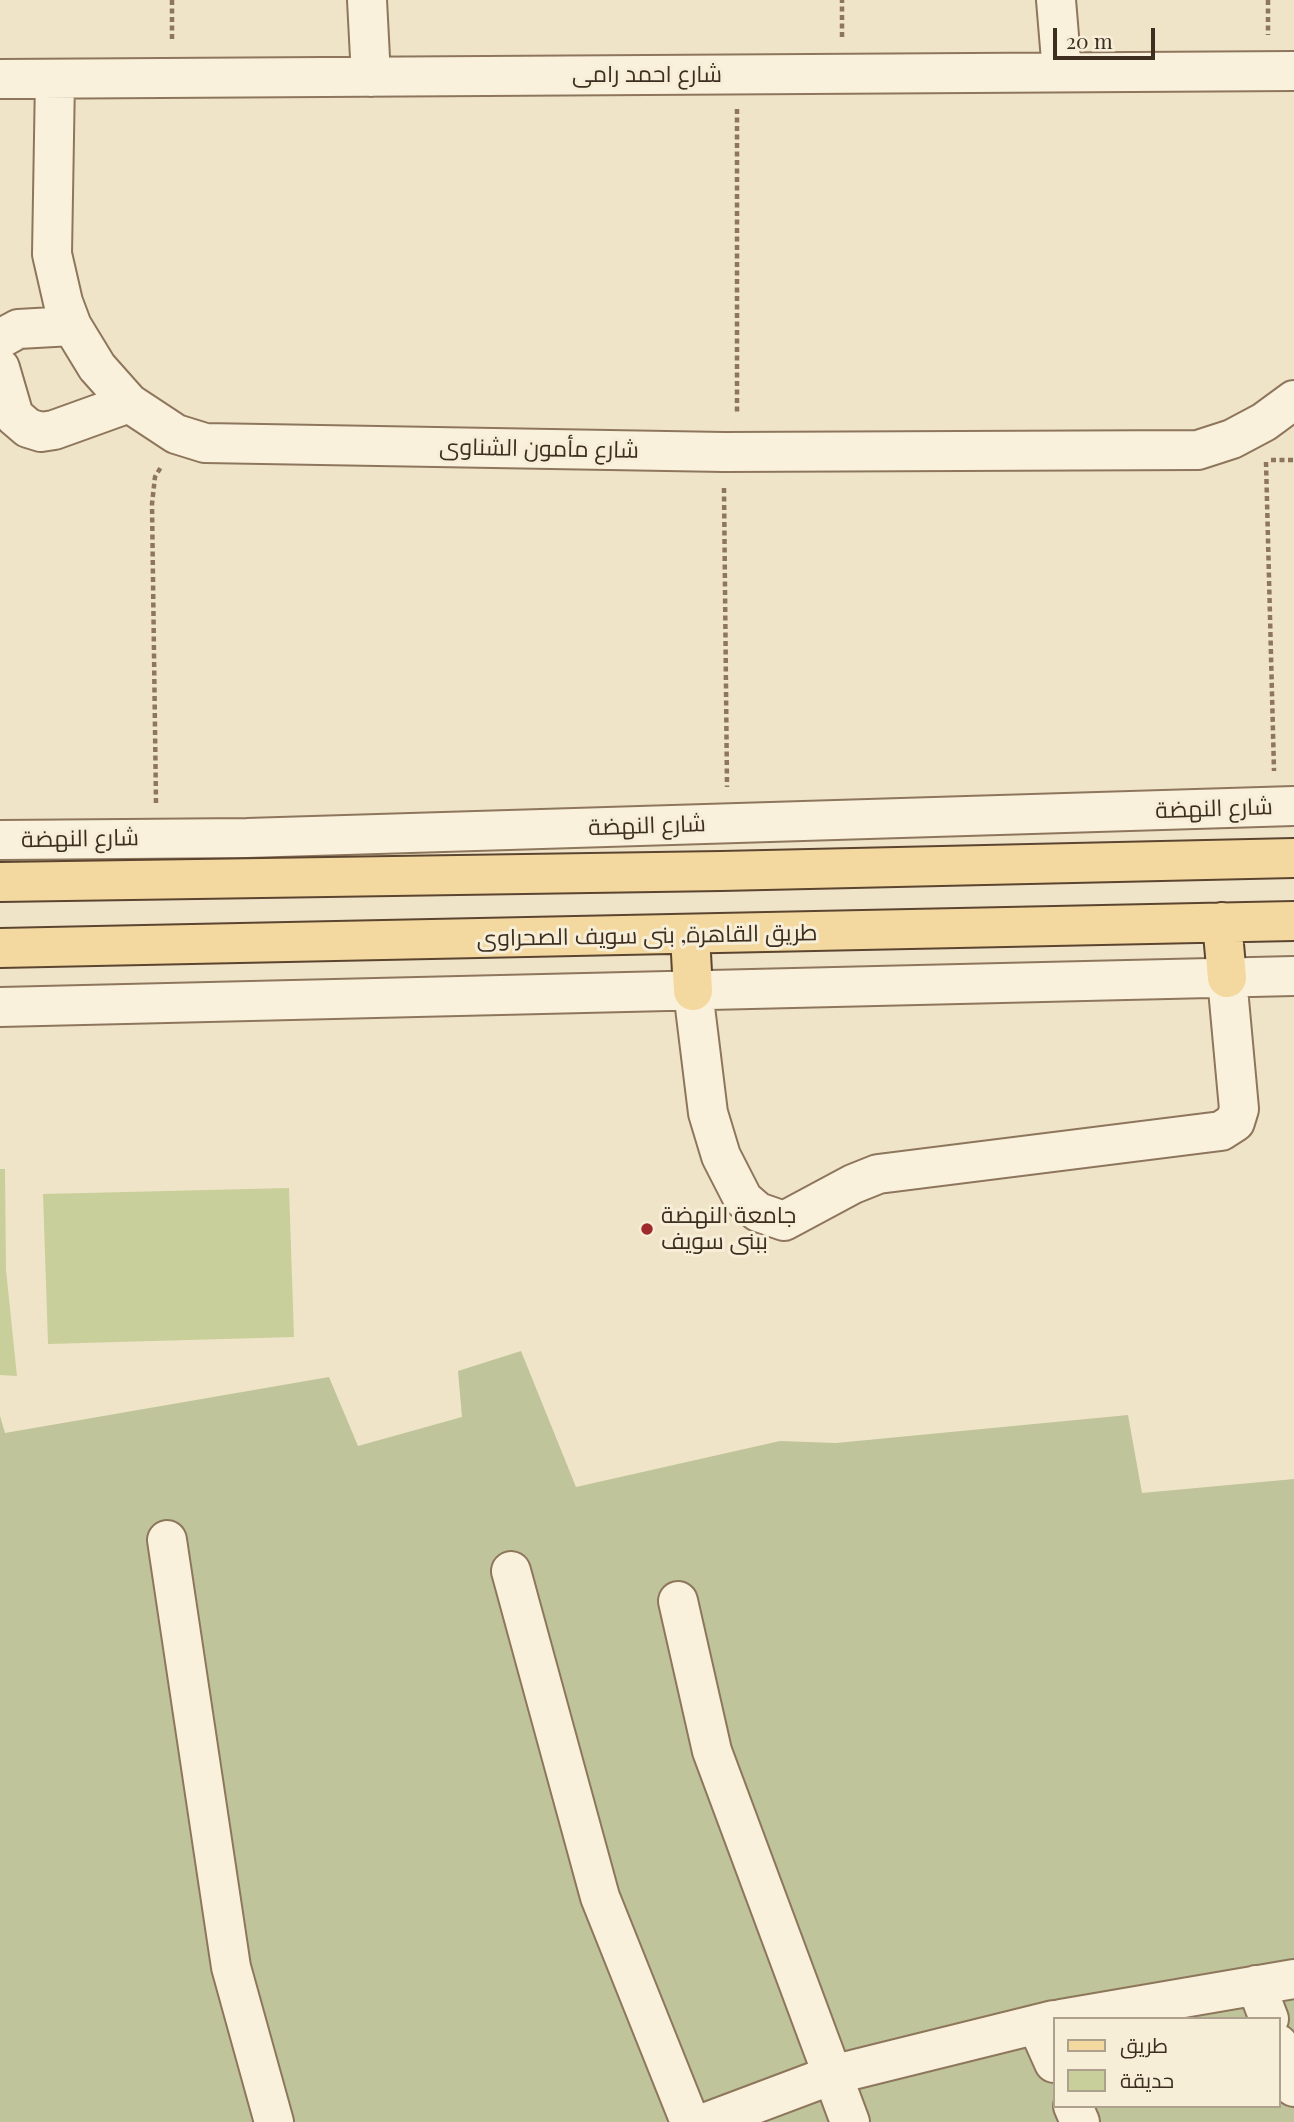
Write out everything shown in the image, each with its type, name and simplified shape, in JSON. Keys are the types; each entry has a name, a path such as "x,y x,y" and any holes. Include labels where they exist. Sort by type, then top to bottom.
{"main road":[{"path":"0,882 735,871 1294,858"},
{"name":"طريق القاهرة, بنى سويف الصحراوى","path":"0,948 690,936 1294,920"},
{"path":"1222,922 1227,978"},
{"path":"690,936 693,991"}],"street":[{"path":"367,0 371,77"},
{"path":"1056,0 1062,72"},
{"name":"شارع احمد رامى","path":"0,79 1294,71"},
{"name":"شارع مأمون الشناوى","path":"55,79 52,254 72,326 97,367 129,403 176,434 205,443 730,452 1198,450 1232,439 1284,410"},
{"path":"0,339 18,329 72,326"},
{"path":"0,368 14,416 28,428 41,432 54,430 129,403"},
{"name":"شارع النهضة","path":"0,840 156,839 1284,807"},
{"path":"0,1007 1294,976"},
{"path":"693,991 708,1113 721,1156 743,1199 758,1212 783,1221 836,1192 878,1174 1221,1131 1235,1122 1239,1109 1227,978"},
{"path":"167,1541 231,1967 274,2122"},
{"path":"511,1571 600,1896 690,2122"},
{"path":"678,1601 712,1751 850,2122"},
{"path":"1096,2017 1263,2002 1294,1979"},
{"path":"707,2122 832,2075 1051,2021"},
{"path":"1280,2049 1294,2087"}],"path":[{"path":"727,823 737,74"},
{"path":"1284,410 1266,461 1284,807"},
{"path":"156,839 152,490 155,477 168,459 187,448 205,443"},
{"path":"1266,461 1294,460"}],"green space":[{"path":"0,1169 5,1169 6,1270 17,1376 0,1375"},
{"path":"289,1188 294,1337 48,1344 43,1194"},
{"path":"521,1351 576,1487 780,1441 836,1443 1128,1415 1142,1493 1294,1479 1294,2122 0,2122 0,1416 5,1433 329,1377 358,1446 462,1417 458,1371"}],"place":[{"name":"جامعة النهضة ببنى سويف","path":"647,1229"}]}
